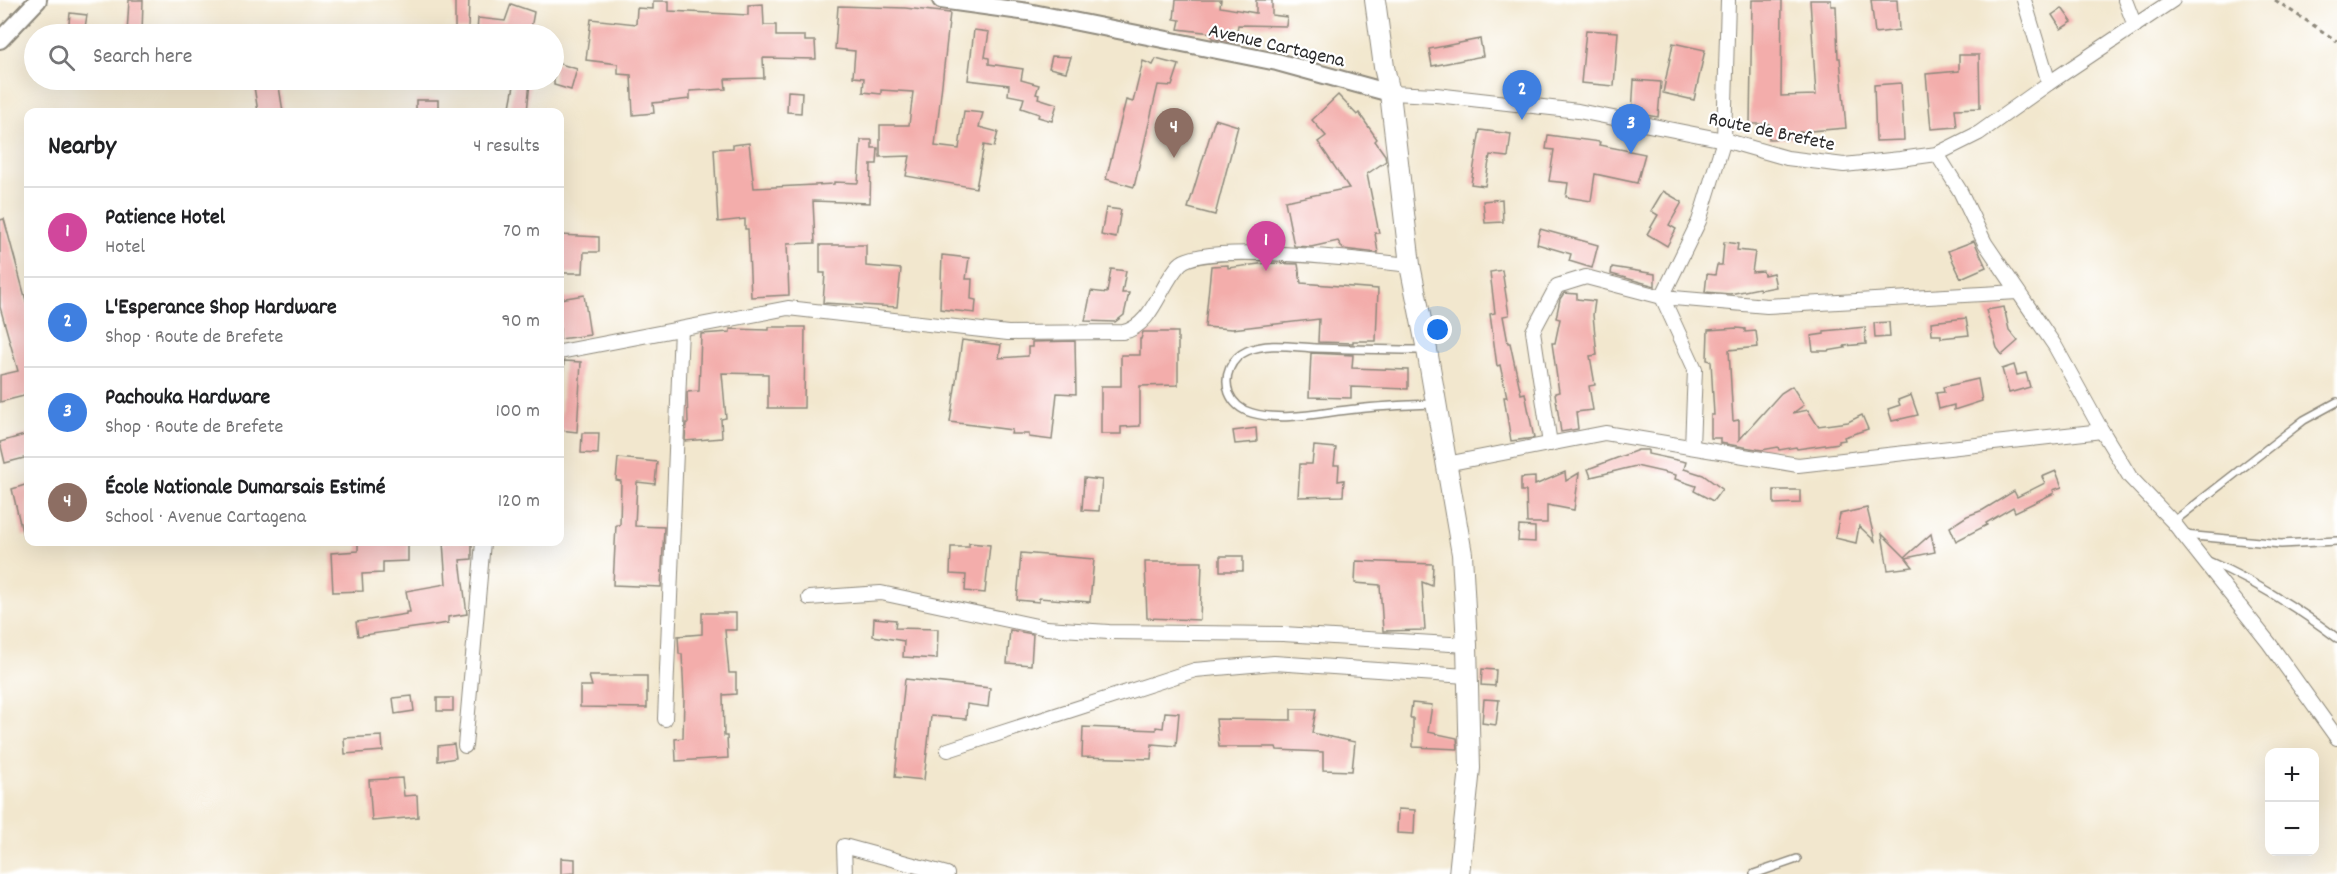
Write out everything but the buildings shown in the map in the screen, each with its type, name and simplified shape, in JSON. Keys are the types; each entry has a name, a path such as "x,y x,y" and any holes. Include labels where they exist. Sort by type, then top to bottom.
{"main road":[{"path":"1375,0 1390,93 1410,265 1427,350 1461,554 1467,645 1470,768 1459,874"}],"street":[{"path":"0,40 38,0"},
{"name":"Avenue Cartagena","path":"941,0 1028,12 1277,62 1390,93"},
{"path":"1662,297 1699,221 1724,140 1728,0"},
{"path":"2024,0 2049,83"},
{"path":"2125,0 2134,26"},
{"name":"Route de Brefete","path":"1390,93 1436,95 1578,111 1724,140 1787,158 1844,165 1937,154 1979,133 2173,0"},
{"path":"1937,154 1960,191 1985,243 2055,346 2130,477 2173,522 2269,643 2337,738"},
{"path":"564,351 788,308 1008,333 1123,332 1131,331 1145,318 1181,263 1196,256 1290,253 1410,265"},
{"path":"1550,444 1533,331 1557,286 1586,277 1662,297 1767,306 2018,292"},
{"path":"1662,297 1695,369 1692,447"},
{"path":"665,719 681,329"},
{"path":"1446,464 1605,433 1798,465 2102,431"},
{"path":"465,746 483,546"},
{"path":"808,598 880,593 1046,628 1098,632 1282,634 1467,645"},
{"path":"948,750 1195,670 1274,663 1466,676"},
{"path":"845,874 844,846 947,874"}],"lane":[{"path":"1427,350 1286,347 1254,349 1238,356 1232,364 1227,379 1228,387 1234,401 1245,411 1278,417 1362,408 1436,404"},
{"path":"2173,522 2304,420 2337,402"},
{"path":"2183,535 2281,544 2337,541"},
{"path":"2201,558 2240,574 2288,603 2337,638"},
{"path":"1754,874 1797,859"}],"path":[{"path":"2275,0 2337,41"}],"place":[{"name":"L'Esperance Shop Hardware","path":"1522,120"},
{"name":"Pachouka Hardware","path":"1631,154"},
{"name":"École Nationale Dumarsais Estimé","path":"1174,158"},
{"name":"Patience Hotel","path":"1266,271"}]}
